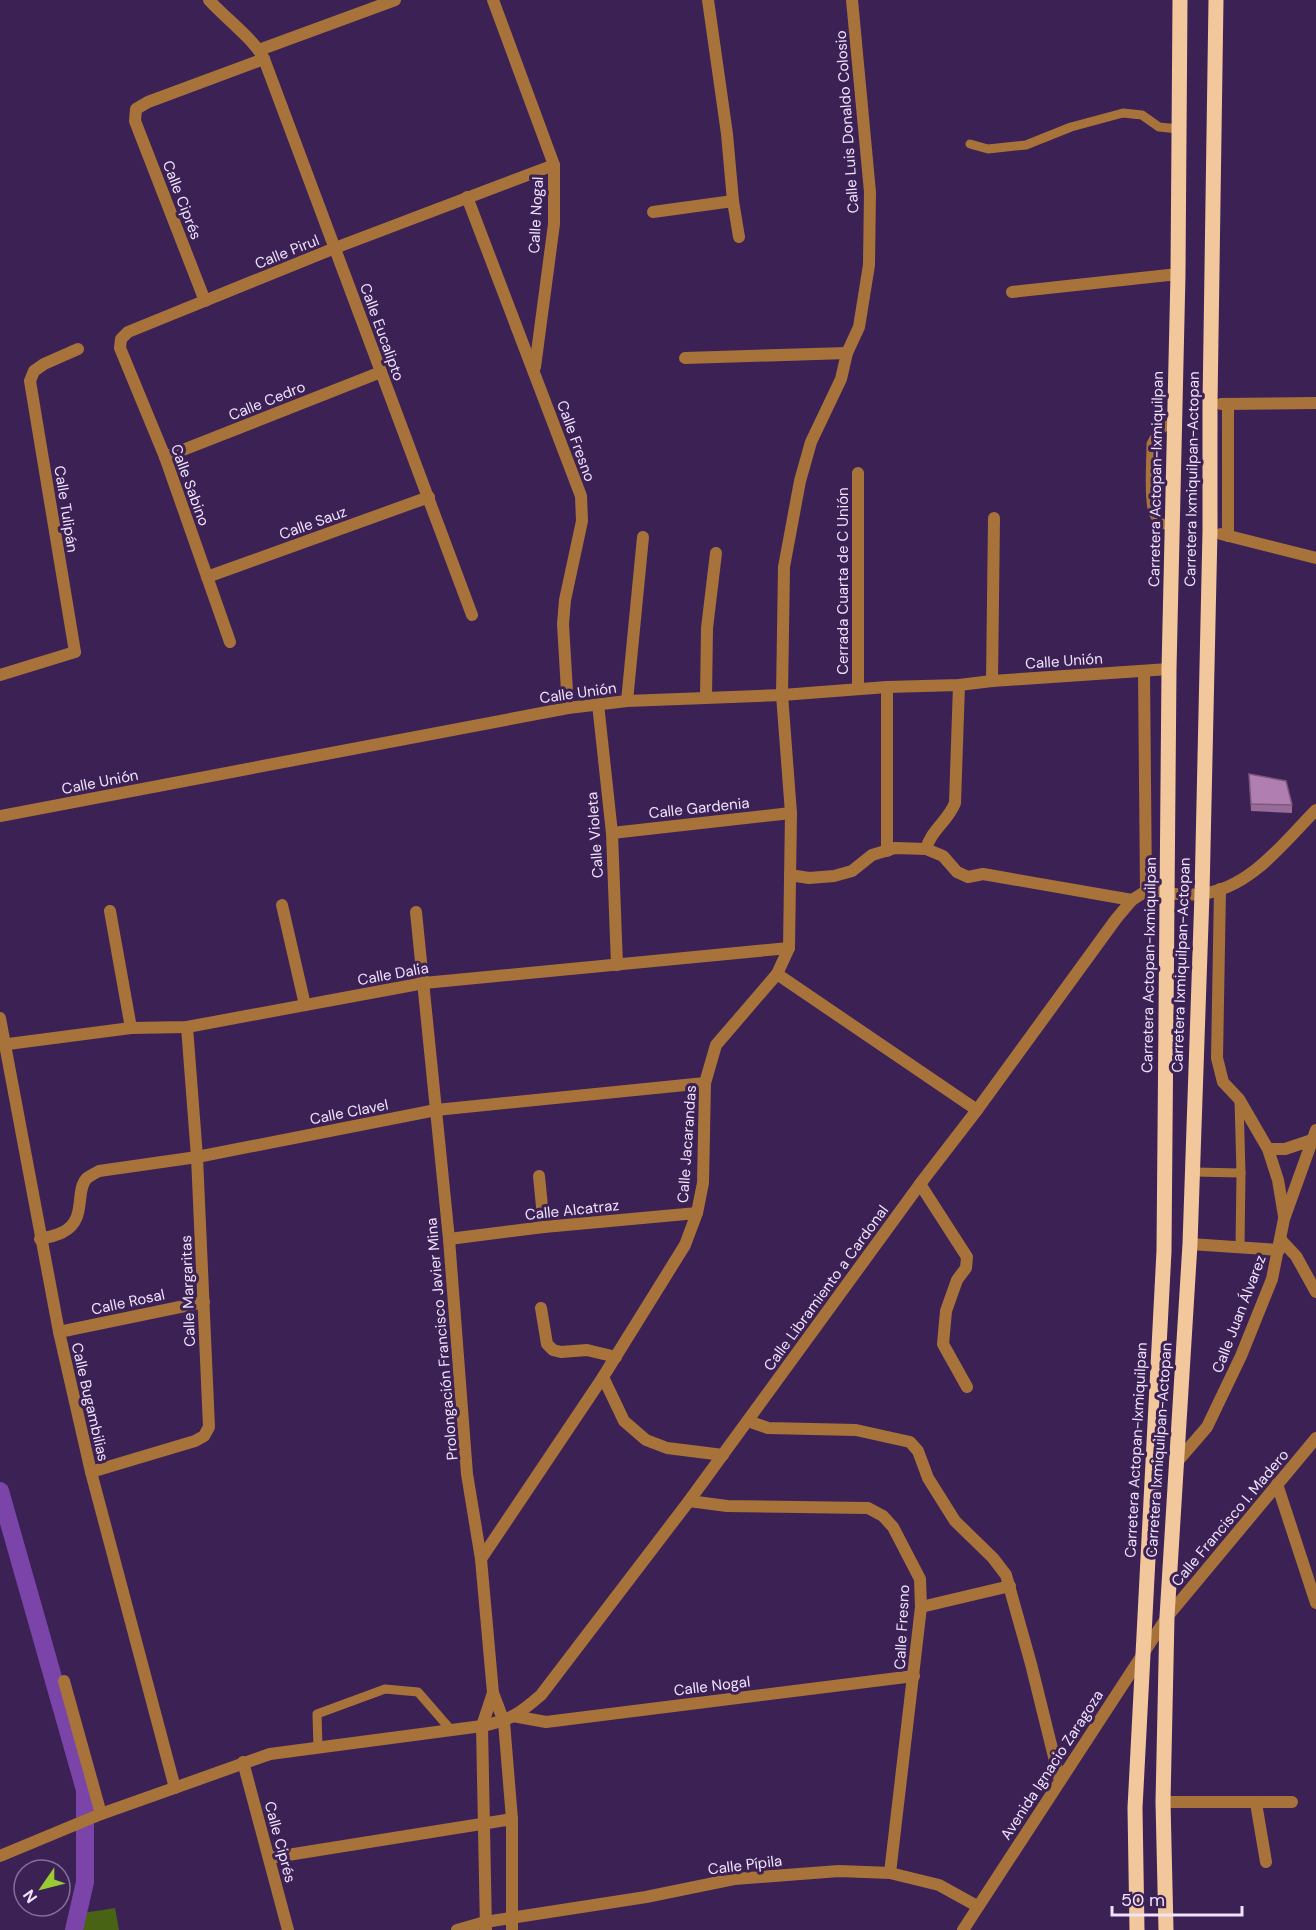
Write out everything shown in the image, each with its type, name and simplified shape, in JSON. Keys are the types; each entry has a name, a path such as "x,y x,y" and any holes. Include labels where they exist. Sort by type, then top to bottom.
{"main road":[{"name":"Carretera Actopan-Ixmiquilpan","path":"1137,1930 1135,1808 1164,1251 1169,669 1176,420 1180,0"},
{"name":"Carretera Ixmiquilpan-Actopan","path":"1166,1930 1163,1802 1167,1617 1190,1244 1202,894 1210,531 1216,0"}],"street":[{"path":"209,0 262,55 395,0"},
{"name":"Calle Nogal","path":"493,0 554,165 554,224 534,371"},
{"path":"708,0 739,237"},
{"name":"Calle Luis Donaldo Colosio","path":"782,695 784,567 800,481 811,442 841,379 847,353 859,327 867,275 870,192 852,0"},
{"name":"Calle Ciprés","path":"205,301 135,121 136,109 262,55"},
{"name":"Calle Eucalipto","path":"262,55 472,615"},
{"name":"Calle Pirul","path":"121,339 128,332 335,248 554,165"},
{"name":"Calle Fresno","path":"467,197 581,496 582,521 563,624 568,708"},
{"path":"653,212 733,201"},
{"path":"1012,292 1178,274"},
{"name":"Calle Sabino","path":"121,339 120,348 165,458 230,642"},
{"name":"Calle Tulipán","path":"0,675 75,652 30,381 34,371 44,364 78,349"},
{"path":"685,358 847,353"},
{"name":"Calle Cedro","path":"165,458 381,372"},
{"path":"1210,404 1316,403"},
{"path":"1228,404 1228,536"},
{"name":"Cerrada Cuarta de C Unión","path":"858,473 858,689"},
{"name":"Calle Sauz","path":"207,576 429,497"},
{"path":"992,681 994,518"},
{"path":"1210,531 1316,558"},
{"path":"627,701 643,537"},
{"path":"706,697 707,628 716,553"},
{"name":"Calle Unión","path":"0,816 598,704 959,685 1169,669"},
{"path":"1144,671 1146,891 1168,894 1202,894 1220,889 1246,877 1269,858 1316,810"},
{"path":"926,849 929,838 951,815 955,803 959,685"},
{"path":"887,850 888,687"},
{"name":"Calle Jacarandas","path":"481,1559 616,1357 685,1245 697,1213 703,1183 705,1083 716,1045 777,974 789,948 791,813 782,695"},
{"name":"Calle Violeta","path":"598,704 612,833 617,965"},
{"name":"Calle Gardenia","path":"612,833 791,813"},
{"path":"790,875 809,878 834,876 852,871 872,855 887,850 926,849 943,856 957,872 968,877 982,874 1132,900"},
{"path":"1220,889 1217,1058 1224,1082 1239,1099 1268,1149 1278,1180 1284,1219"},
{"name":"Calle Libramiento a Cardonal","path":"509,1719 541,1695 689,1501 1116,919 1132,900 1146,891"},
{"path":"282,905 305,1005"},
{"path":"110,911 131,1028"},
{"name":"Prolongación Francisco Javier Mina","path":"416,912 450,1239 467,1474 481,1559 493,1692 482,1726 486,1926"},
{"name":"Calle Dalia","path":"2,1045 131,1028 187,1027 424,983 789,948"},
{"path":"777,974 978,1110"},
{"name":"Calle Bugambilias","path":"0,1018 2,1045 59,1332 91,1472 175,1788"},
{"name":"Calle Margaritas","path":"91,1472 195,1441 204,1436 209,1427 197,1157 187,1027"},
{"name":"Calle Clavel","path":"40,1239 64,1232 73,1224 80,1210 81,1190 86,1179 99,1171 197,1157 436,1110 705,1083"},
{"path":"1268,1149 1285,1149 1314,1135"},
{"name":"Calle Juan Álvarez","path":"1176,1463 1207,1426 1232,1376 1272,1279 1284,1219 1314,1135"},
{"path":"539,1176 544,1227"},
{"path":"920,1184 967,1257 966,1268 957,1280 946,1311 943,1344 967,1387"},
{"name":"Calle Alcatraz","path":"450,1239 544,1227 697,1213"},
{"path":"1190,1244 1240,1247 1280,1245 1296,1256 1316,1292"},
{"name":"Calle Rosal","path":"59,1332 204,1302"},
{"path":"541,1308 548,1344 553,1350 561,1353 587,1350 616,1357"},
{"path":"603,1377 624,1422 646,1440 667,1448 723,1455"},
{"path":"748,1421 768,1428 855,1430 910,1442 918,1451 928,1478 955,1521 993,1558 1006,1575 1060,1781"},
{"name":"Calle Francisco I. Madero","path":"1167,1617 1316,1438"},
{"path":"1277,1484 1316,1603"},
{"name":"Calle Fresno","path":"689,1501 727,1506 868,1508 883,1516 893,1527 920,1579 921,1607 890,1873"},
{"path":"921,1607 1010,1586"},
{"name":"Avenida Ignacio Zaragoza","path":"963,1930 1167,1617"},
{"name":"Calle Nogal","path":"509,1719 546,1722 914,1676"},
{"path":"64,1681 100,1814"},
{"name":"Prolongación Francisco Javier Mina","path":"493,1692 509,1719 512,1924"},
{"path":"0,1856 88,1818 270,1754 482,1726 509,1719"},
{"name":"Calle Ciprés","path":"243,1762 288,1930"},
{"path":"1163,1802 1292,1802"},
{"path":"1256,1803 1266,1862"},
{"path":"268,1858 512,1819"},
{"name":"Calle Pípila","path":"457,1930 512,1924 734,1879 839,1871 890,1873 939,1885 977,1906"}],"lane":[{"path":"970,144 988,149 1026,145 1071,127 1123,113 1142,115 1159,127 1179,129"},
{"path":"1173,529 1160,522 1154,515 1151,504 1151,444 1155,435 1162,428 1176,420"},
{"path":"1239,1099 1240,1247"},
{"path":"1193,1172 1241,1173"},
{"path":"318,1748 317,1714 386,1689 418,1692 451,1730"}],"green space":[{"path":"115,1908 119,1930 74,1930 77,1914"}],"building":[{"path":"1249,774 1286,781 1292,805 1251,804"}],"waterway":[{"path":"0,1491 85,1790 85,1882 74,1930"}]}
